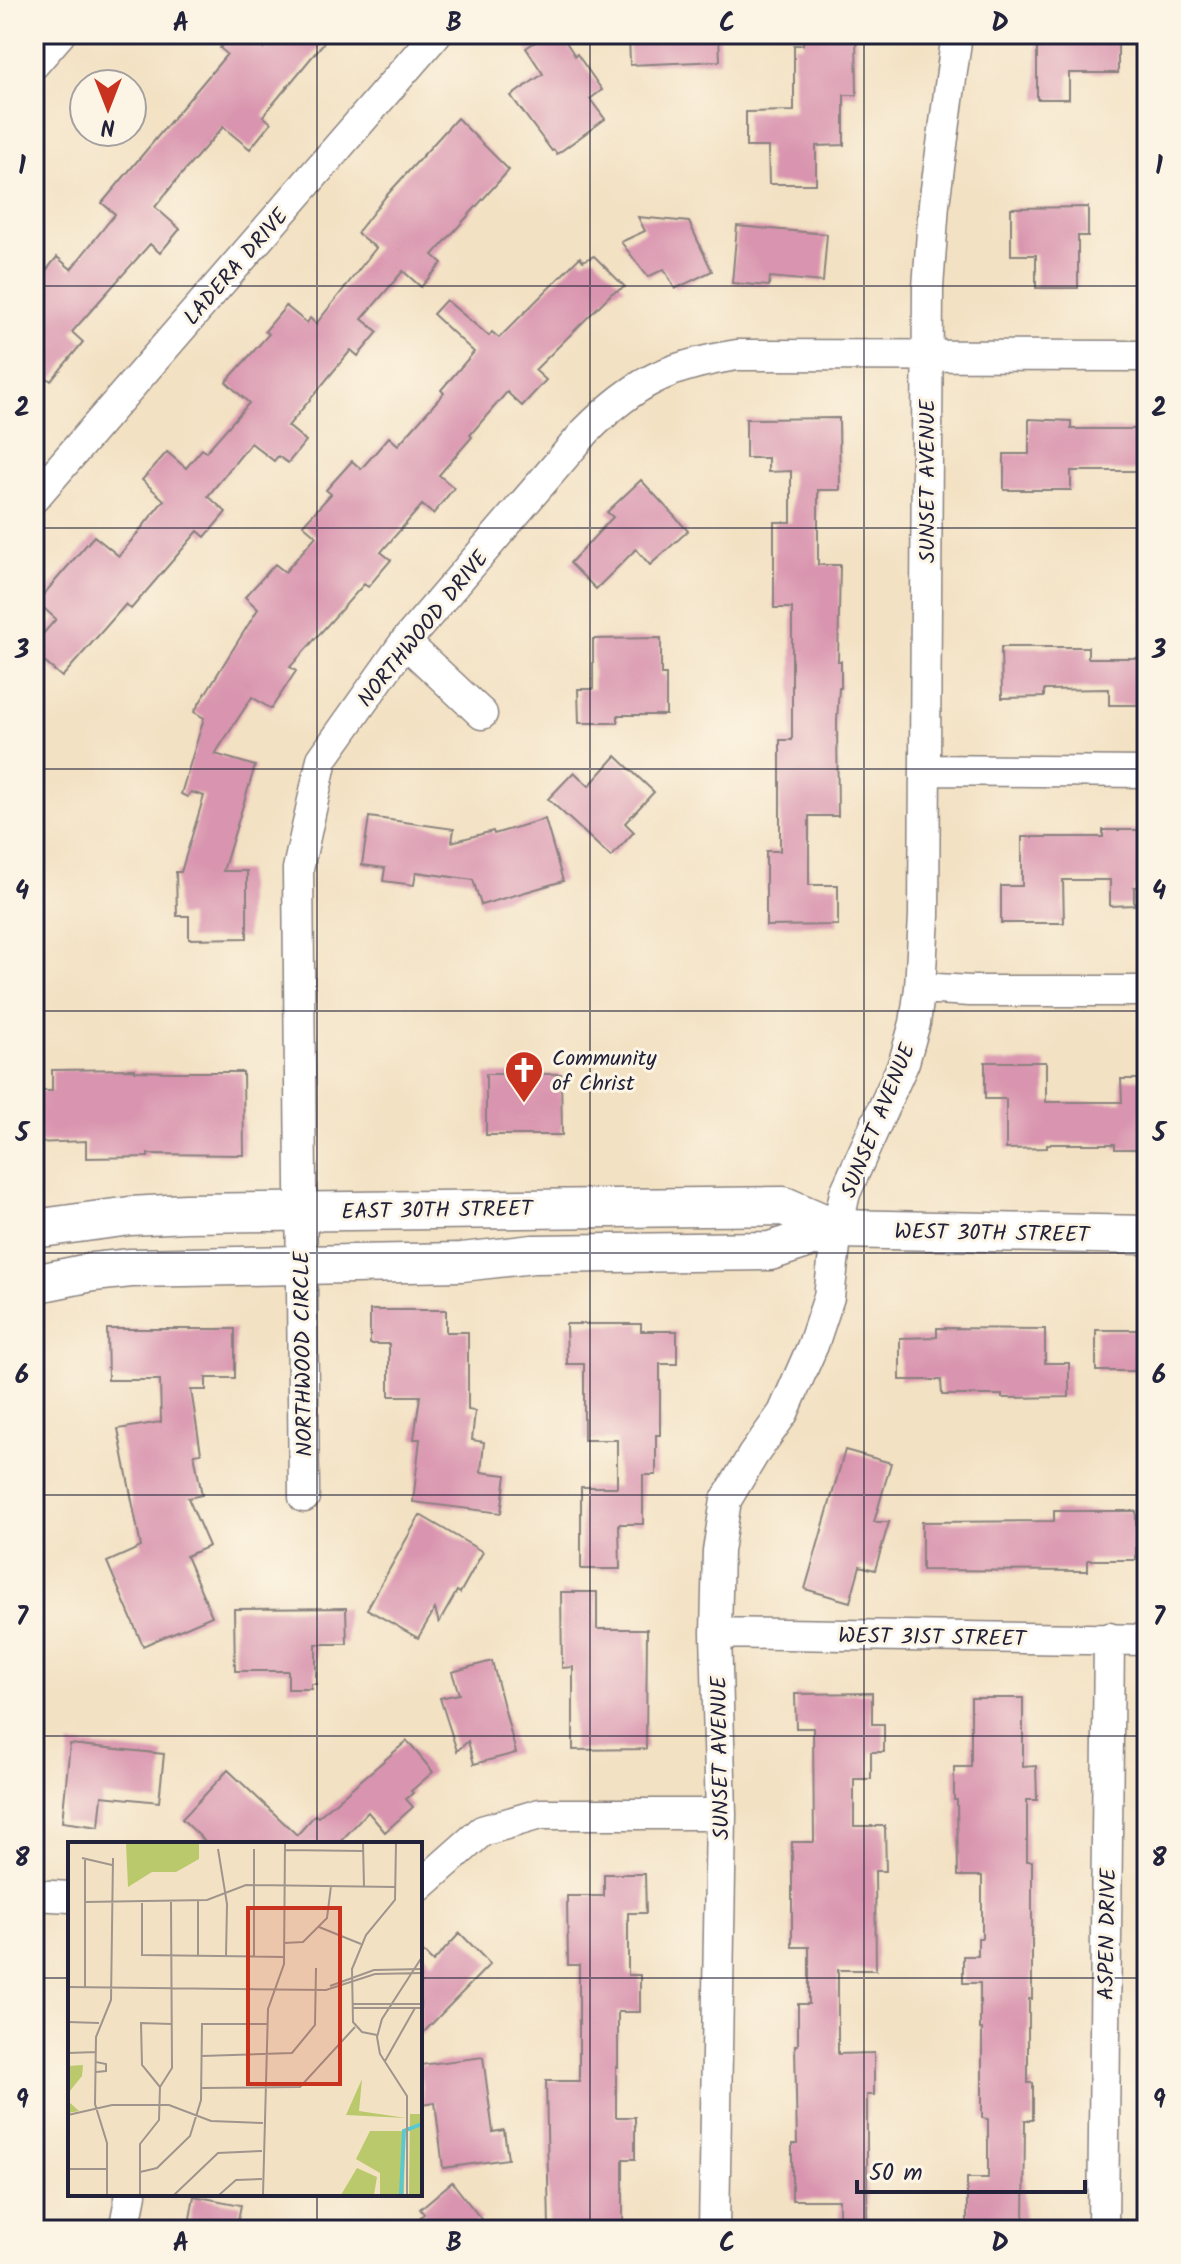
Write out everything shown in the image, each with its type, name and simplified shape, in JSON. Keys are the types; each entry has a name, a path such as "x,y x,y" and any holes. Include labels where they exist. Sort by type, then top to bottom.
{"main road":[{"name":"EAST 30TH STREET","path":"34,1229 130,1216 300,1211 784,1206 837,1229"},
{"name":"WEST 30TH STREET","path":"837,1229 1147,1235"},
{"path":"34,1284 131,1268 462,1262 533,1254 770,1251 837,1229"}],"street":[{"path":"34,64 60,34"},
{"name":"LADERA DRIVE","path":"34,498 436,34"},
{"name":"SUNSET AVENUE","path":"714,2230 721,1814 716,1633 718,1551 726,1500 783,1413 813,1345 829,1297 837,1229 845,1193 904,1062 915,1023 924,916 928,288 934,204 957,34"},
{"name":"NORTHWOOD DRIVE","path":"300,1211 298,869 322,759 405,642 586,431 612,405 662,374 700,361 737,355 1147,356"},
{"path":"405,642 482,714"},
{"path":"925,770 1147,772"},
{"path":"920,988 1147,991"},
{"name":"NORTHWOOD CIRCLE","path":"300,1211 304,1497"},
{"name":"WEST 31ST STREET","path":"716,1633 1147,1640"},
{"name":"ASPEN DRIVE","path":"1103,2230 1109,1638"},
{"path":"422,1884 482,1831 540,1814 721,1814"},
{"path":"34,1895 68,1897"},
{"path":"124,2230 131,2196"}],"building":[{"path":"233,34 248,34 263,48 275,34 331,34 263,116 271,123 250,149 223,127 180,176 155,207 180,229 160,253 150,244 72,332 83,342 51,381 47,378 34,394 34,312 48,295 35,284 57,257 71,269 115,214 102,203 227,54 220,48"},
{"path":"547,34 561,34 602,90 590,99 605,119 557,154 511,96 543,74 526,48"},
{"path":"629,34 719,34 720,61 630,65"},
{"path":"803,34 856,34 857,95 844,95 844,145 816,146 816,184 769,184 768,147 746,147 746,112 794,111 794,45 803,45"},
{"path":"1037,34 1118,34 1118,73 1069,73 1069,99 1037,99"},
{"path":"457,118 509,170 433,255 442,263 421,287 403,271 362,319 378,332 358,356 351,350 288,426 306,441 288,463 278,456 274,461 251,443 208,496 226,512 205,537 198,531 131,609 126,604 62,677 34,653 34,644 56,619 37,602 94,536 119,556 164,500 142,480 167,452 186,468 202,449 206,452 249,403 226,382 269,334 265,331 286,306 307,323 310,318 316,324 376,248 357,233"},
{"path":"1088,207 1088,236 1078,236 1078,288 1036,288 1036,255 1011,255 1011,208"},
{"path":"638,217 689,222 712,271 675,289 664,269 648,277 621,242 645,231"},
{"path":"737,226 827,234 823,282 770,277 769,286 732,283"},
{"path":"594,256 625,287 612,293 535,370 546,380 522,406 507,392 439,475 454,488 433,514 422,505 381,552 391,560 368,587 364,584 290,667 296,671 271,709 252,697 215,754 255,766 223,871 247,871 247,938 189,939 189,916 177,916 176,872 181,872 204,796 191,792 187,797 181,794 204,718 194,712 258,609 245,597 275,564 285,572 316,536 303,525 331,494 326,490 352,461 361,469 389,437 398,445 444,393 441,390 474,352 433,314 446,300 489,336 492,332 499,338 580,257 583,261"},
{"path":"839,418 840,490 818,490 818,565 840,565 838,816 809,816 809,885 838,885 838,925 766,926 766,851 780,851 780,740 792,740 792,608 774,608 774,522 791,522 791,471 768,472 768,458 746,458 746,419"},
{"path":"1029,419 1071,421 1071,429 1147,429 1147,471 1071,471 1071,490 1004,490 1004,454 1029,454"},
{"path":"641,480 688,531 650,565 636,549 596,589 570,563 613,517 607,512"},
{"path":"661,638 661,675 666,675 666,715 618,715 618,723 579,723 578,689 593,689 593,639"},
{"path":"1001,647 1088,647 1088,658 1147,658 1147,705 1109,705 1109,689 1044,690 1044,697 1002,698"},
{"path":"616,756 654,792 625,823 634,832 611,857 548,799 574,772 589,786"},
{"path":"369,817 454,829 452,842 545,819 563,881 481,905 473,880 416,872 414,885 383,881 385,868 362,865"},
{"path":"1103,830 1147,830 1147,887 1134,887 1134,905 1110,906 1110,880 1063,880 1064,923 1001,923 1001,886 1022,886 1022,837 1103,837"},
{"path":"985,1062 1046,1062 1046,1102 1122,1102 1121,1079 1147,1079 1147,1149 1115,1149 1115,1144 1047,1144 1047,1148 1006,1149 1006,1099 985,1099"},
{"path":"52,1070 243,1072 244,1155 148,1154 148,1157 86,1158 86,1141 34,1143 34,1091 52,1091"},
{"name":"Community of Christ","path":"486,1074 561,1074 562,1135 486,1135"},
{"path":"370,1310 446,1310 446,1332 468,1332 468,1410 475,1411 472,1440 484,1442 481,1472 506,1475 501,1513 413,1502 420,1439 414,1439 420,1396 389,1396 389,1344 370,1344"},
{"path":"566,1324 641,1324 641,1331 677,1331 677,1364 660,1364 660,1435 656,1435 656,1475 643,1475 643,1524 619,1524 620,1569 581,1569 581,1487 617,1487 617,1440 584,1440 584,1364 567,1364"},
{"path":"937,1328 1045,1329 1045,1363 1069,1363 1069,1397 942,1395 941,1380 900,1380 900,1338 937,1337"},
{"path":"107,1329 235,1329 235,1378 206,1378 206,1390 191,1390 201,1453 194,1454 202,1495 188,1498 209,1546 186,1556 212,1616 143,1646 107,1562 141,1547 118,1429 161,1422 160,1380 108,1380"},
{"path":"1096,1330 1147,1330 1147,1371 1096,1371"},
{"path":"845,1450 891,1463 874,1522 889,1522 875,1570 860,1566 850,1602 805,1589"},
{"path":"1054,1511 1136,1511 1136,1560 1088,1560 1088,1571 922,1570 922,1522 1054,1521"},
{"path":"420,1515 483,1552 439,1623 435,1609 418,1638 367,1609"},
{"path":"561,1592 597,1592 597,1629 647,1629 646,1749 573,1750 573,1667 562,1668"},
{"path":"346,1608 347,1644 316,1644 316,1684 311,1684 311,1689 288,1689 288,1671 235,1671 234,1609"},
{"path":"492,1661 516,1753 474,1764 468,1741 457,1751 440,1698 459,1694 452,1672"},
{"path":"872,1693 872,1724 884,1724 884,1752 871,1752 871,1779 854,1779 854,1826 885,1826 886,1871 875,1871 876,1970 838,1970 838,2054 874,2053 874,2095 867,2095 867,2230 839,2230 839,2200 792,2200 792,2144 797,2144 795,2045 798,2045 798,2004 809,2004 809,1947 792,1947 792,1842 814,1842 813,1728 796,1728 795,1694"},
{"path":"971,1698 1023,1698 1023,1767 1036,1766 1037,1800 1027,1800 1027,1861 1032,1861 1032,1999 1029,1999 1028,2083 1033,2083 1033,2120 1025,2120 1024,2229 1018,2230 967,2230 967,2178 988,2178 988,2119 982,2118 980,1983 963,1983 963,1956 978,1956 978,1938 982,1938 982,1876 958,1876 957,1800 954,1800 954,1767 971,1767"},
{"path":"407,1741 433,1772 406,1799 413,1807 385,1832 368,1812 340,1842 206,1842 182,1819 228,1770 297,1835 315,1815 318,1817"},
{"path":"70,1744 164,1754 159,1802 102,1796 99,1827 62,1822"},
{"path":"604,1874 645,1874 646,1913 628,1913 628,1975 640,1975 640,2012 618,2012 616,2067 616,2117 635,2117 635,2159 623,2159 623,2230 549,2228 546,2081 579,2081 579,1965 568,1965 567,1896 604,1896"},
{"path":"460,1933 490,1964 422,2034 422,1951 433,1962"},
{"path":"483,2057 493,2132 504,2130 508,2159 443,2168 435,2102 423,2104 422,2065"},
{"path":"452,2182 481,2219 467,2230 406,2230 424,2214 420,2209"},
{"path":"194,2196 241,2205 236,2230 188,2230"}],"place":[{"name":"Community of Christ","path":"524,1104"}]}
